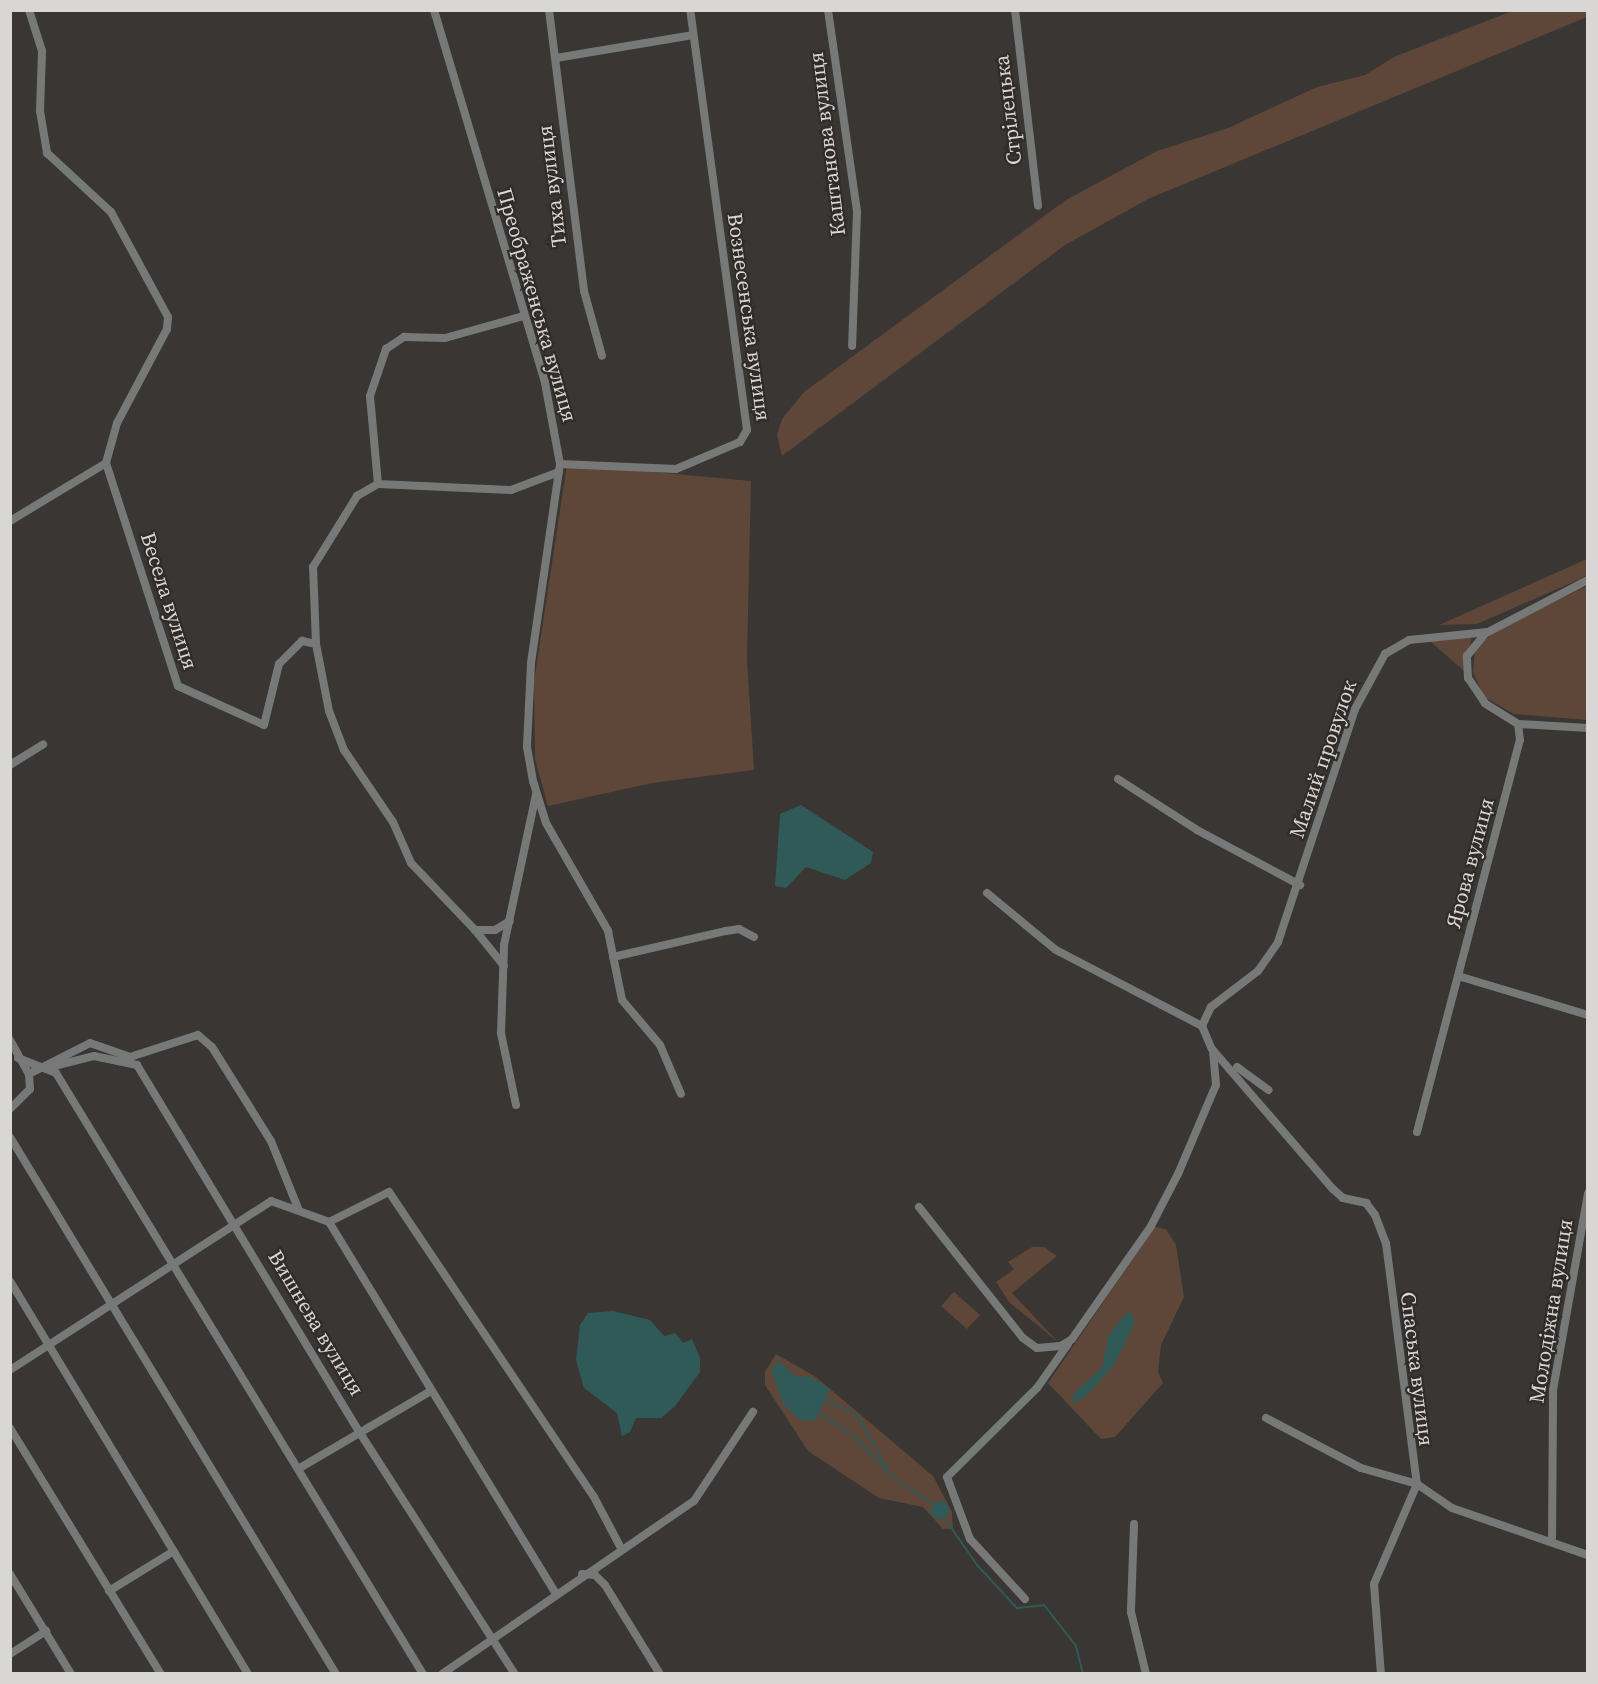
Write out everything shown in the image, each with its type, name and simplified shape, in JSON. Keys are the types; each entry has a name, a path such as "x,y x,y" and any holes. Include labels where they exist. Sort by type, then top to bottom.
{"street":[{"path":"10,521 106,463 117,423 167,329 168,317 111,212 47,153 40,111 42,51 29,10"},
{"name":"Преображенська вулиця","path":"434,10 524,316 560,468 527,715 536,793 552,833 596,903 613,957 622,1000 660,1045 681,1094"},
{"name":"Тиха вулиця","path":"549,10 584,291 602,356"},
{"name":"Вознесенська вулиця","path":"560,468 676,469 745,438 690,10"},
{"name":"Каштанова вулиця","path":"828,10 857,212 852,346"},
{"name":"Стрілецька","path":"1015,10 1038,206"},
{"path":"556,58 693,35"},
{"path":"378,484 370,396 386,349 404,337 445,338 524,316"},
{"name":"Весела вулиця","path":"106,463 178,686 264,725 279,664 302,641 316,644"},
{"path":"504,966 475,930 411,863 393,822 344,750 329,711 316,644 313,567 345,510 378,484 511,490 560,468"},
{"name":"Малий провулок","path":"1202,1026 1211,1007 1268,960 1300,885 1338,756 1378,663 1401,643 1488,632 1587,580"},
{"path":"1488,632 1471,646 1468,678 1485,703 1518,724 1587,728"},
{"name":"Ярова вулиця","path":"1417,1132 1519,749 1518,724"},
{"path":"10,765 43,744"},
{"path":"1118,778 1197,830 1300,885"},
{"name":"Преображенська вулиця","path":"516,1105 501,1033 504,966 510,921 536,793"},
{"path":"987,893 1056,950 1202,1026 1212,1049 1216,1086 1178,1174 1150,1226 1037,1388 947,1477 970,1539 1025,1599"},
{"path":"475,930 495,930 510,921"},
{"path":"613,957 726,931 754,937"},
{"path":"1458,976 1587,1014"},
{"path":"29,1074 50,1067 90,1043 130,1056 171,1048 198,1035 205,1038 271,1141 298,1208"},
{"path":"10,1040 29,1074 30,1089 10,1109"},
{"path":"1212,1049 1269,1090"},
{"name":"Спаська вулиця","path":"1212,1049 1333,1189 1343,1198 1366,1203 1383,1231 1417,1484"},
{"name":"Вишнева вулиця","path":"50,1067 94,1056 137,1065 236,1222 360,1433 489,1638 515,1674"},
{"path":"18,1058 50,1067 173,1261 423,1674"},
{"path":"10,1137 336,1674"},
{"path":"329,1222 389,1192 594,1497 621,1548"},
{"name":"Молодіжна вулиця","path":"1552,1542 1553,1390 1587,1193"},
{"path":"10,1370 173,1261 271,1201 298,1208 329,1222 555,1592"},
{"path":"919,1207 1023,1338 1045,1350 1072,1339"},
{"path":"10,1281 248,1674"},
{"path":"298,1469 431,1391"},
{"path":"442,1674 555,1592 694,1501 753,1412"},
{"path":"1266,1418 1360,1468 1417,1484 1452,1508 1587,1556"},
{"path":"10,1428 161,1674"},
{"path":"1381,1674 1374,1584 1417,1484"},
{"path":"1134,1524 1131,1612 1146,1674"},
{"path":"109,1591 174,1551"},
{"path":"10,1574 71,1674"},
{"path":"582,1574 595,1575 605,1585 660,1674"},
{"path":"10,1654 46,1631"}],"shaded area":[{"path":"1512,11 1587,11 1587,17 1148,199 1065,245 782,456 777,435 782,419 804,392 1066,200 1157,151 1228,128 1317,87 1365,75 1394,57"},
{"path":"567,464 751,481 747,659 754,770 652,783 548,806 535,759 534,682"},
{"path":"1587,559 1587,575 1580,579 1477,624 1439,625"},
{"path":"1587,586 1587,720 1514,714 1484,697 1473,672 1475,648 1497,630"},
{"path":"1472,637 1464,671 1430,641"},
{"path":"1155,1227 1166,1229 1176,1245 1184,1297 1161,1345 1158,1372 1163,1383 1115,1437 1101,1439 1048,1383"},
{"path":"1032,1247 1044,1247 1057,1256 1012,1293 1059,1343 1009,1302 996,1282 1014,1269 1008,1262"},
{"path":"954,1292 980,1315 967,1329 941,1306"},
{"path":"776,1354 816,1377 933,1476 952,1512 953,1529 943,1529 923,1507 879,1498 808,1451 765,1385 765,1372"}],"water":[{"path":"801,805 873,852 871,863 845,880 806,867 786,888 775,886 780,814"},
{"path":"613,1311 650,1320 664,1336 675,1333 683,1343 692,1339 700,1358 700,1372 675,1406 661,1418 636,1418 630,1432 622,1436 617,1413 584,1388 576,1360 580,1325 588,1313"},
{"path":"1132,1313 1134,1324 1114,1365 1084,1398 1071,1403 1075,1392 1102,1368 1108,1337 1125,1314"},
{"path":"780,1361 795,1377 809,1376 830,1389 815,1421 800,1420 783,1404 771,1369"},
{"path":"940,1501 946,1504 949,1510 946,1516 940,1519 934,1516 931,1510 934,1504"}],"waterway":[{"path":"827,1400 858,1416 891,1476 933,1504"},
{"path":"820,1414 855,1437 885,1469"},
{"path":"946,1520 977,1565 1017,1608 1044,1605 1076,1646 1083,1674"}]}
